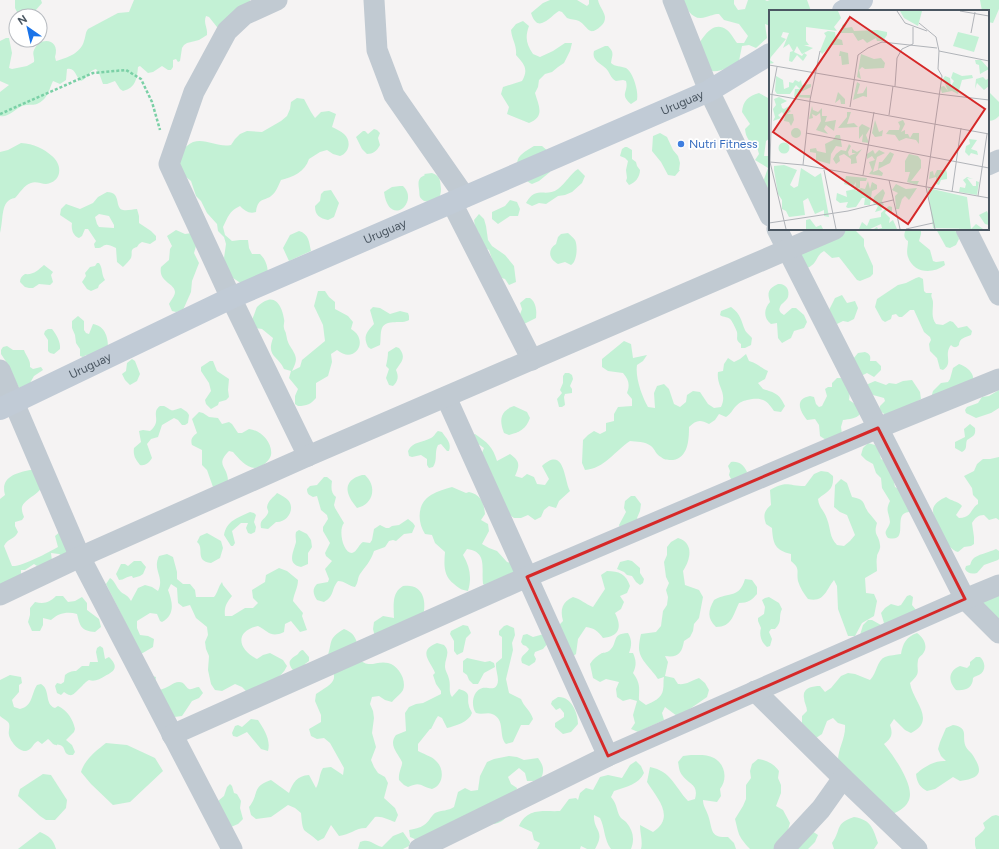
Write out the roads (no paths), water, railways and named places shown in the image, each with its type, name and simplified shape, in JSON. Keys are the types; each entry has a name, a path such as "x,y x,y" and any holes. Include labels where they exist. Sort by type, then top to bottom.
{"main road":[{"path":"845,10 862,0"},
{"name":"Uruguay","path":"7,406 231,298 709,91 769,55"}],"street":[{"path":"277,0 244,15 227,31 194,92 169,164 231,298 308,456"},
{"path":"374,0 377,50 394,95 458,200 532,360"},
{"path":"673,0 709,91 769,214"},
{"path":"989,165 999,160"},
{"path":"776,230 965,599 999,633"},
{"path":"0,595 80,557 308,456 833,230"},
{"path":"966,230 999,295"},
{"path":"0,370 7,406 80,557 232,849"},
{"path":"172,735 527,577 878,428 999,379"},
{"path":"446,397 608,756"},
{"path":"420,849 608,756 755,690 999,585"},
{"path":"755,690 917,849"},
{"path":"784,849 821,808 843,778"}],"place":[{"name":"Nutri Fitness","path":"681,144"}]}
